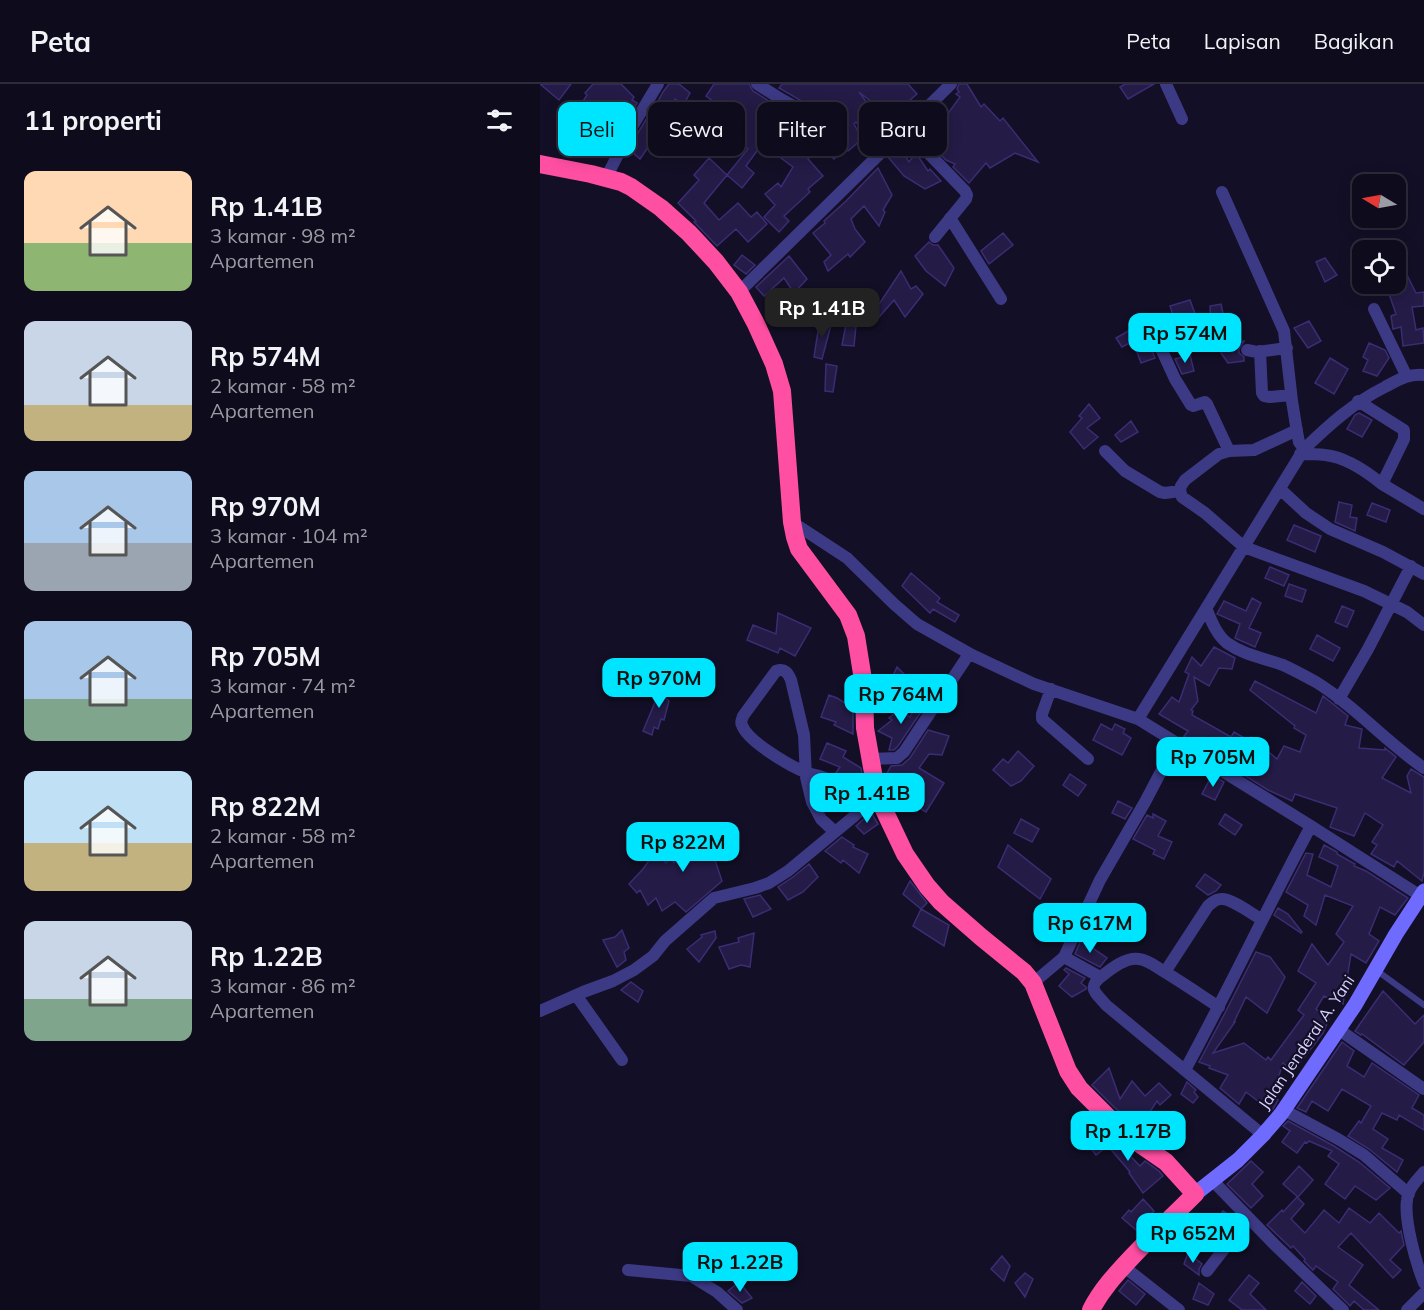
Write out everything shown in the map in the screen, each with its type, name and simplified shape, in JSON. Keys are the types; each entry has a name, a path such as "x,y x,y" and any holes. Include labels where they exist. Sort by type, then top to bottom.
{"highway":[{"path":"540,164 591,174 631,187 661,208 696,241 739,292 774,364 782,391 792,522 799,549 848,615 856,636 864,686 865,728 870,759 872,799 927,886 941,902 1024,972 1033,983 1068,1071 1079,1088 1124,1132 1166,1162 1195,1194 1118,1272 1094,1305"}],"main road":[{"name":"Jalan Jenderal A. Yani","path":"1195,1194 1238,1160 1284,1110 1355,1005 1423,895"}],"street":[{"path":"606,178 632,127 658,84"},
{"path":"757,84 787,102"},
{"path":"933,102 951,84"},
{"path":"1166,84 1182,119"},
{"path":"739,292 878,156"},
{"path":"931,156 967,195 966,200 936,237"},
{"path":"1138,719 1280,489 1299,441 1284,331 1222,192"},
{"path":"950,218 1001,299"},
{"path":"1374,309 1407,375"},
{"path":"1151,327 1175,379 1191,405 1202,402 1206,404 1229,451"},
{"path":"1287,348 1254,351 1264,396 1292,395"},
{"path":"1424,375 1407,375 1358,401 1335,419 1299,441 1264,446 1254,450 1219,453 1185,480 1180,491 1182,497 1244,547 1364,591 1407,612 1424,625"},
{"path":"1358,401 1404,430 1404,439 1382,484"},
{"path":"1299,441 1365,471 1424,509"},
{"path":"1105,452 1125,471 1160,492 1180,491"},
{"path":"1280,489 1306,513 1330,529 1383,552 1424,574"},
{"path":"792,522 847,558 917,624 969,654 1034,684 1138,719 1423,895"},
{"path":"1339,699 1411,566"},
{"path":"1206,608 1220,637 1228,643 1248,655 1283,665 1314,681 1424,768"},
{"path":"870,759 897,758 904,752 969,654"},
{"path":"540,1011 634,970 653,957 665,941 714,898 769,883 788,871 852,818 872,799 844,788 825,777 806,772 782,760 751,737 742,725 743,716 774,674 782,670 788,673 802,723 806,772 812,802 821,819 835,832"},
{"path":"1051,689 1042,719 1088,759"},
{"path":"1033,983 1064,957 1100,880 1165,764 1180,768 1191,752"},
{"path":"1185,1070 1311,826"},
{"path":"1165,972 1213,901 1223,899 1230,901 1261,919"},
{"path":"1064,957 1100,977"},
{"path":"1219,1007 1165,972 1138,958 1121,963 1100,977 1093,986 1094,991 1106,1005 1263,1135"},
{"path":"576,995 622,1060"},
{"path":"1338,1029 1424,1089"},
{"path":"1284,1110 1364,1155 1409,1194"},
{"path":"1424,1172 1416,1181 1407,1200 1410,1236 1416,1263 1424,1283"},
{"path":"1212,1180 1342,1310"},
{"path":"1207,1271 1248,1218"},
{"path":"628,1270 690,1276 717,1292 737,1310"},
{"path":"1118,1272 1179,1310"},
{"path":"1407,1310 1424,1293"}],"lane":[{"path":"1376,969 1424,1005"}],"building":[{"path":"540,84 571,84 559,100"},
{"path":"593,84 621,84 634,97 632,100 635,102 583,102 587,95 585,93"},
{"path":"669,84 679,84 690,93 685,102 675,99 673,102 658,102"},
{"path":"714,84 749,84 753,91 771,102 757,102 757,151 746,166 754,173 742,188 727,175 742,156 745,156 748,149 745,147 745,102 714,102 706,96"},
{"path":"782,84 908,84 917,94 908,102 872,102 859,92 866,102 859,102 859,126 856,122 854,124 859,133 859,142 848,151 847,102 804,102 779,88"},
{"path":"959,84 967,84 981,107 984,104 1000,121 1003,118 1038,162 1015,153 990,168 986,163 969,183 953,167 955,164 942,156 947,156 947,115 960,97 956,94 959,92 957,89"},
{"path":"1125,84 1154,84 1128,99 1120,87"},
{"path":"648,116 648,147 640,159 636,155 636,137"},
{"path":"778,156 810,156 808,159 823,176 808,189 810,192 784,216 789,221 779,232 764,217 775,205 765,194 778,183 781,187 793,167"},
{"path":"905,156 909,162 914,156 918,156 928,171 930,169 941,181 925,189 904,176 888,157"},
{"path":"709,158 727,175 704,203 719,220 738,203 751,217 757,212 767,224 748,242 736,229 717,246 678,203 699,180 694,175"},
{"path":"878,168 892,195 883,210 885,212 879,226 864,206 851,219 865,242 850,257 848,254 828,271 824,262 831,255 813,233"},
{"path":"1003,233 1013,245 989,264 981,251"},
{"path":"929,242 938,245 954,268 945,286 926,271 915,256"},
{"path":"742,255 755,265 746,274 734,265"},
{"path":"789,256 807,279 794,293 784,278 764,296 756,287"},
{"path":"1325,258 1337,275 1325,282 1316,262"},
{"path":"901,271 911,289 916,286 923,294 905,317 894,300 873,324 868,321"},
{"path":"1406,276 1416,293 1424,292 1424,306 1412,307 1416,330 1423,328 1424,343 1403,346 1401,327 1393,329 1391,316 1396,314 1389,294 1406,294"},
{"path":"1190,300 1205,341 1187,344 1185,335 1180,336 1170,306"},
{"path":"1221,304 1228,337 1212,340 1210,306"},
{"path":"820,318 831,325 822,359 814,357"},
{"path":"1309,321 1321,341 1308,348 1294,328"},
{"path":"1144,322 1143,330 1155,358 1141,363 1133,341 1122,347 1116,338"},
{"path":"846,324 856,326 854,346 842,345"},
{"path":"1244,341 1239,353 1244,357 1244,361 1228,363 1221,353 1223,345"},
{"path":"1369,343 1385,350 1389,358 1377,376 1363,371 1368,360 1363,357"},
{"path":"1190,355 1194,371 1182,374 1175,359"},
{"path":"1330,358 1348,369 1334,394 1315,383"},
{"path":"826,364 837,366 833,392 825,391"},
{"path":"1089,404 1100,418 1087,428 1098,437 1084,449 1070,432 1082,418 1079,416"},
{"path":"1359,413 1372,420 1362,437 1347,429 1355,415"},
{"path":"1131,421 1138,432 1121,442 1115,435"},
{"path":"1339,502 1352,505 1350,517 1357,518 1355,531 1335,522"},
{"path":"1372,503 1390,510 1386,522 1367,515"},
{"path":"1294,525 1321,536 1315,552 1287,540"},
{"path":"1270,567 1289,575 1284,586 1265,578"},
{"path":"911,573 940,598 937,602 959,615 955,622 933,609 930,613 902,586"},
{"path":"1289,584 1306,590 1302,602 1285,596"},
{"path":"1252,598 1261,603 1249,628 1261,633 1255,647 1235,638 1240,624 1217,614 1224,601 1246,611"},
{"path":"1342,606 1354,611 1347,627 1335,622"},
{"path":"778,613 811,628 795,656 780,648 778,653 747,640 753,625 776,634"},
{"path":"1317,635 1340,648 1333,661 1310,649"},
{"path":"1214,647 1235,658 1232,669 1219,668 1209,686 1194,677 1198,701 1191,710 1192,715 1231,737 1234,732 1248,740 1251,737 1277,759 1284,746 1300,752 1306,735 1294,728 1295,726 1250,690 1255,681 1316,713 1323,696 1348,716 1345,725 1362,729 1359,748 1385,750 1385,748 1396,757 1382,778 1411,793 1407,776 1411,769 1424,777 1424,872 1422,881 1397,861 1394,867 1371,854 1377,845 1372,842 1383,825 1365,813 1354,836 1330,827 1337,808 1295,794 1292,801 1268,790 1210,754 1205,746 1202,749 1197,746 1184,736 1188,731 1159,714 1172,697 1179,702 1189,674 1185,672 1192,657 1201,666"},
{"path":"897,667 914,684 907,696 899,692 891,707 882,699"},
{"path":"665,678 671,680 666,698 669,701 664,720 661,719 658,729 654,727 652,735 643,731"},
{"path":"829,695 853,708 853,734 834,725 836,722 821,717"},
{"path":"919,699 927,703 898,746 894,750 889,750 892,738 878,731 892,720 889,718 897,711 910,717"},
{"path":"1101,724 1112,730 1115,724 1125,729 1123,733 1131,738 1122,755 1093,740"},
{"path":"928,730 949,736 942,755 929,754 919,768 944,783 926,812 899,796 905,789 886,775 891,766 902,765 910,758"},
{"path":"827,743 846,751 843,757 861,768 865,792 835,774 840,767 820,759"},
{"path":"1018,751 1034,766 1021,781 1011,786 993,770 1003,759 1008,763"},
{"path":"1070,774 1086,785 1078,796 1063,785"},
{"path":"1212,775 1224,782 1215,800 1202,794"},
{"path":"1118,801 1132,808 1125,819 1112,813"},
{"path":"871,812 878,824 864,834 856,826"},
{"path":"1153,814 1166,821 1158,836 1172,842 1164,859 1153,854 1155,850 1133,839 1147,815 1153,818"},
{"path":"1225,814 1242,825 1235,835 1219,824"},
{"path":"1021,819 1039,829 1032,842 1014,833"},
{"path":"714,829 728,842 715,860 722,881 686,912 675,902 662,911 656,898 648,905 640,890 637,893 629,884 655,852 666,863 671,858 674,863 689,848 684,838"},
{"path":"842,837 854,845 853,847 868,854 859,873 843,860 841,863 825,851"},
{"path":"1008,845 1051,879 1040,899 998,867"},
{"path":"1324,845 1408,898 1395,915 1380,907 1369,934 1379,941 1366,963 1351,954 1343,1004 1324,996 1316,1009 1329,1019 1323,1033 1293,1072 1283,1063 1273,1094 1278,1100 1273,1109 1271,1111 1246,1092 1239,1104 1220,1088 1228,1075 1199,1062 1256,952 1270,957 1285,977 1267,1013 1246,997 1235,1022 1213,1053 1244,1043 1266,1060 1268,1057 1271,1060 1304,1015 1298,1010 1316,983 1298,971 1312,944 1328,965 1344,942 1336,934 1353,906 1325,895 1316,925 1304,916 1308,905 1286,892 1306,853 1313,854 1307,875 1331,887 1338,866 1319,857"},
{"path":"809,864 818,877 803,892 788,900 778,887"},
{"path":"1205,874 1221,885 1208,895 1196,886"},
{"path":"910,881 927,903 921,909 903,894"},
{"path":"760,895 771,909 753,917 744,899"},
{"path":"1278,908 1288,914 1301,933 1274,915"},
{"path":"921,909 949,925 944,946 913,926"},
{"path":"622,930 629,948 624,952 626,960 617,967 603,940 615,937"},
{"path":"715,931 716,938 699,962 687,949 702,937 701,935"},
{"path":"754,933 750,967 741,965 729,969 719,947 739,942 738,938"},
{"path":"1081,940 1107,958 1100,967 1075,954"},
{"path":"1066,968 1085,978 1081,983 1086,989 1072,997 1059,986 1069,974 1064,970"},
{"path":"631,982 643,991 638,1002 621,990"},
{"path":"1383,991 1415,1024 1424,1015 1424,1042 1404,1065 1355,1031"},
{"path":"1342,1042 1354,1051 1347,1066 1364,1077 1372,1063 1419,1095 1412,1108 1424,1115 1424,1130 1399,1115 1397,1120 1382,1113 1373,1129 1388,1139 1382,1148 1403,1160 1397,1172 1369,1149 1348,1136 1359,1121 1361,1123 1371,1106 1342,1089 1328,1111 1312,1101 1306,1112 1297,1108"},
{"path":"1109,1068 1120,1099 1132,1081 1145,1096 1159,1083 1171,1095 1160,1105 1157,1101 1140,1127 1115,1108 1092,1085"},
{"path":"1187,1082 1196,1090 1194,1092 1198,1097 1193,1103 1181,1094"},
{"path":"1288,1121 1359,1162 1390,1188 1376,1200 1355,1186 1345,1199 1325,1184 1339,1164 1328,1156 1332,1151 1309,1141 1305,1142 1297,1153 1282,1142 1290,1131 1283,1126"},
{"path":"1106,1131 1140,1166 1145,1161 1163,1176 1143,1193 1130,1172 1108,1146 1096,1155 1088,1145"},
{"path":"1251,1161 1263,1172 1252,1184 1263,1196 1251,1208 1227,1184"},
{"path":"1299,1166 1313,1180 1298,1197 1283,1184"},
{"path":"1297,1197 1304,1204 1291,1219 1305,1233 1324,1210 1339,1223 1349,1208 1370,1223 1379,1213 1399,1233 1401,1231 1404,1245 1390,1260 1401,1270 1393,1278 1351,1233 1338,1247 1363,1265 1349,1285 1379,1310 1364,1310 1354,1301 1350,1306 1333,1289 1338,1282 1316,1266 1313,1270 1293,1246 1291,1248 1267,1225"},
{"path":"1143,1199 1154,1211 1136,1230 1122,1218"},
{"path":"1223,1211 1234,1218 1230,1224 1232,1225 1212,1251 1202,1245"},
{"path":"1188,1253 1202,1264 1199,1275 1184,1264"},
{"path":"1002,1256 1010,1266 1004,1281 991,1269"},
{"path":"1025,1273 1033,1279 1025,1297 1015,1283"},
{"path":"1249,1275 1259,1283 1250,1294 1266,1310 1242,1310 1229,1300"},
{"path":"1128,1280 1145,1294 1136,1305 1119,1291"},
{"path":"739,1282 752,1298 742,1303 728,1291"},
{"path":"1302,1282 1316,1296 1310,1304 1295,1291"},
{"path":"1199,1283 1214,1294 1208,1305 1193,1299"}]}
